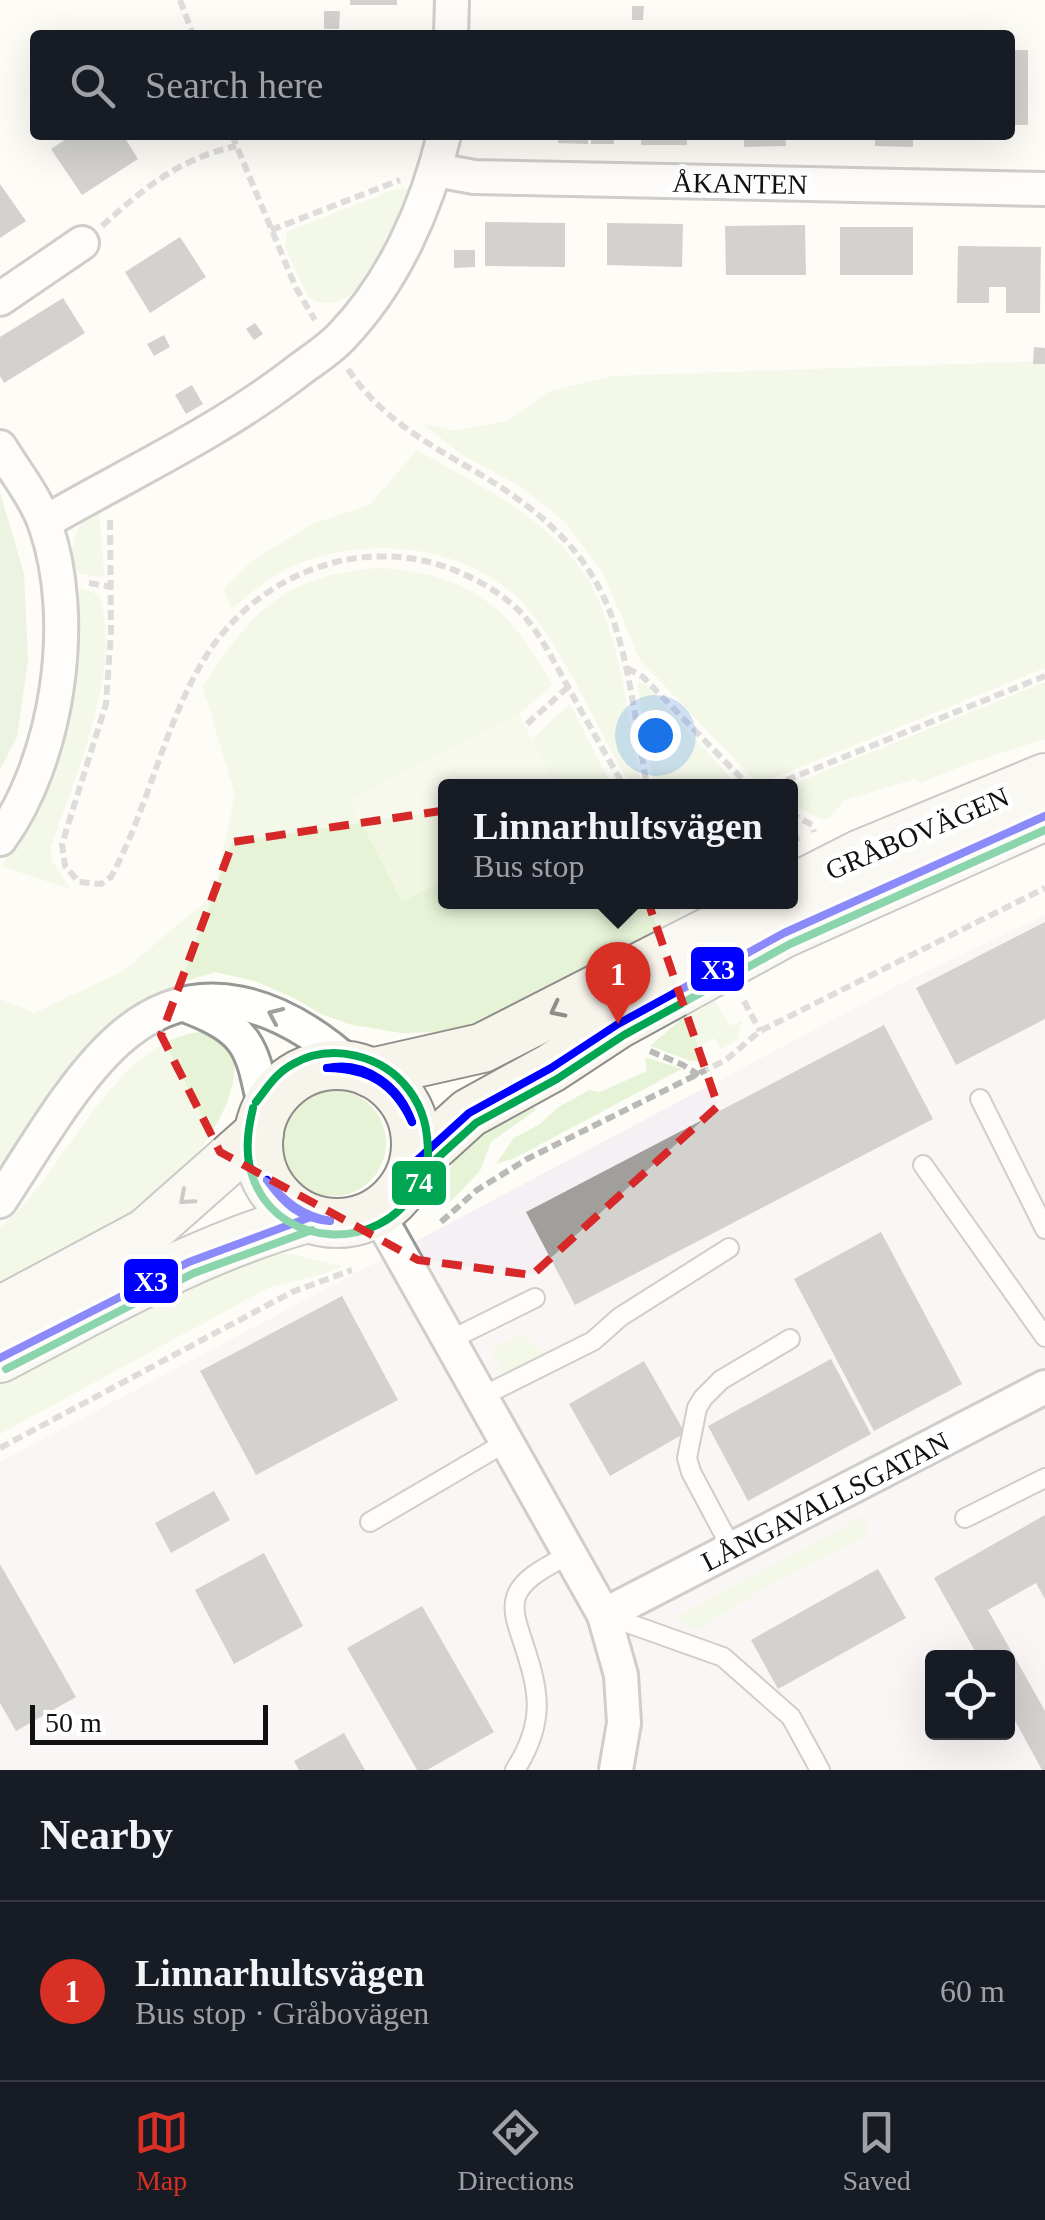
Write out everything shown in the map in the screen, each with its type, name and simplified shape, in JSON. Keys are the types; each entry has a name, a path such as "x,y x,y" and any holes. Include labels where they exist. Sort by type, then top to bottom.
{"main road":[{"name":"GRÅBOVÄGEN","path":"798,886 861,854 1045,778"},
{"name":"GRÅBOVÄGEN","path":"377,1212 400,1191 414,1163 468,1112 784,933 1045,816"},
{"path":"0,1311 146,1233 262,1122 280,1089 302,1074 327,1066 362,1071 482,1048 754,909"},
{"path":"362,1071 399,1096 408,1111 416,1145 414,1163"},
{"path":"262,1122 258,1148 265,1178 282,1202 308,1218 343,1223 377,1212"},
{"path":"0,1358 186,1261 262,1231 308,1218"}],"street":[{"path":"452,0 452,30"},
{"path":"45,522 251,407 340,339 374,298 417,220 421,174 441,140"},
{"name":"ÅKANTEN","path":"421,174 1045,189"},
{"path":"0,298 82,243"},
{"path":"0,446 45,522 58,578 59,672 49,733 28,789 0,838"},
{"path":"0,1201 56,1114 115,1042 160,1010 182,1003 218,1000 244,1003 272,1012 333,1048 362,1071"},
{"path":"182,1003 232,1026 244,1040 254,1060 262,1122"},
{"path":"377,1212 604,1614 621,1675 624,1723 616,1770"},
{"name":"LÅNGAVALLSGATAN","path":"604,1614 1045,1387"}],"lane":[{"path":"980,1099 1045,1229"},
{"path":"923,1165 1045,1337"},
{"path":"482,1396 593,1341 620,1316 729,1248"},
{"path":"450,1340 535,1298"},
{"path":"732,1549 687,1458 697,1408 721,1380 790,1339"},
{"path":"370,1522 508,1441"},
{"path":"966,1518 1045,1478"},
{"path":"516,1770 530,1746 540,1708 515,1617 516,1596 534,1576 570,1554"},
{"path":"604,1614 724,1657 791,1717 820,1770"}],"path":[{"path":"180,0 191,30"},
{"path":"234,140 296,288 318,326"},
{"path":"82,243 151,182 211,152 236,146"},
{"path":"271,230 421,174"},
{"path":"345,363 367,395 392,418 517,497 570,544 590,569 606,597 626,668 646,779"},
{"path":"102,491 109,503 112,569 106,704 62,844 64,866 79,882 101,884 111,877 145,804 179,708 221,634 252,602 294,576 342,560 389,555 452,569 492,589 522,613 551,655 620,779"},
{"path":"626,668 643,678 741,779"},
{"path":"789,779 1045,676"},
{"path":"527,724 568,687"},
{"path":"798,817 812,825 814,832"},
{"path":"441,1222 477,1190 726,1060 760,1031 1045,888"},
{"path":"744,1001 760,1031"},
{"path":"644,1049 684,1064 699,1075"},
{"path":"0,1448 292,1292 352,1270"}],"highlighted area":[{"path":"521,799 643,887 718,1106 532,1275 418,1260 220,1152 161,1035 233,842"}],"shaded area":[{"path":"1045,915 1045,1770 0,1770 0,1462 906,981"}],"green space":[{"path":"407,188 404,208 386,249 359,287 343,299 326,303 308,297 285,246 287,232"},
{"path":"1045,361 1045,668 770,779 753,779 640,660 602,571 565,522 521,487 461,454 423,424 455,431 507,421 550,391 612,376"},
{"path":"417,450 490,491 557,542 591,585 610,630 640,779 627,779 560,655 532,614 486,574 458,561 398,549 337,552 287,569 231,609 224,589 252,561 312,524 369,505"},
{"path":"0,492 24,574 28,660 17,737 0,770"},
{"path":"93,512 99,514 104,574 100,577 77,573 69,560 78,529"},
{"path":"379,568 411,571 438,577 484,599 520,635 552,685 519,714 350,800 402,901 438,883 438,909 679,909 681,914 671,925 494,1021 447,1032 401,1033 352,1025 255,981 215,972 186,981 154,995 123,1019 0,1173 0,999 34,1013 123,971 213,895 235,795 203,687 238,637 274,602 319,579"},
{"path":"81,588 99,595 105,624 105,656 93,722 51,847 52,861 70,889 1,866 26,827 76,655 75,596"},
{"path":"637,682 646,685 732,779 653,779"},
{"path":"1045,682 1045,739 921,783 915,779 844,800 831,817 822,820 798,808 798,782"},
{"path":"570,704 608,779 552,779 532,739"},
{"path":"519,714 552,779 438,779 438,884 402,902 350,800"},
{"path":"712,998 731,1026 742,1021 737,1040 721,1049 714,1038 695,1048 701,1061 650,1046 694,1008"},
{"path":"201,1032 228,1045 234,1074 222,1113 197,1153 149,1203 0,1291 0,1227 24,1205 115,1084 141,1059 169,1041"},
{"path":"645,1057 682,1069 515,1158 496,1164 514,1138 540,1124 557,1108 589,1090 600,1092 647,1071"},
{"path":"333,1090 353,1094 371,1105 382,1123 386,1143 382,1163 371,1181 353,1192 333,1196 313,1192 295,1181 284,1163 280,1143 284,1123 295,1105 313,1094"},
{"path":"534,1107 536,1110 491,1142 480,1171 439,1208 442,1188 458,1157 485,1134"},
{"path":"267,1254 291,1254 341,1266 270,1287 0,1434 0,1378 153,1296"},
{"path":"523,1334 545,1354 504,1375 490,1349"},
{"path":"863,1516 869,1531 865,1537 766,1587 696,1631 674,1618"}],"building":[{"path":"350,0 397,0 397,5 350,5"},
{"path":"632,6 644,6 643,20 632,20"},
{"path":"324,11 340,11 339,29 324,29"},
{"path":"1015,50 1028,50 1028,125 1015,125"},
{"path":"64,140 126,140 138,159 82,195 51,149"},
{"path":"558,140 588,140 588,144"},
{"path":"591,140 614,140 614,144 591,144"},
{"path":"641,140 687,140 687,145 641,145"},
{"path":"744,140 785,140 786,146 744,147"},
{"path":"875,140 913,140 913,147 875,146"},
{"path":"0,184 26,221 0,238"},
{"path":"485,222 565,223 565,267 485,266"},
{"path":"607,223 683,224 682,267 607,265"},
{"path":"805,225 806,275 726,275 725,226"},
{"path":"840,227 913,227 913,275 840,275"},
{"path":"180,237 206,277 150,313 125,272"},
{"path":"958,246 1041,247 1040,313 1006,313 1006,287 989,287 989,303 957,303"},
{"path":"454,250 475,250 475,267 454,268"},
{"path":"63,298 85,333 4,383 0,376 0,337"},
{"path":"255,323 263,334 254,340 246,329"},
{"path":"164,335 170,347 154,356 147,344"},
{"path":"1034,347 1045,348 1045,364 1033,364"},
{"path":"192,385 203,404 186,414 175,395"},
{"path":"1045,922 1045,1019 956,1065 916,988"},
{"path":"884,1025 933,1119 575,1305 526,1212"},
{"path":"881,1232 962,1384 874,1431 794,1279"},
{"path":"342,1296 398,1400 256,1475 200,1371"},
{"path":"831,1359 871,1434 748,1501 708,1426"},
{"path":"644,1361 685,1433 610,1476 569,1404"},
{"path":"214,1491 230,1520 171,1553 155,1523"},
{"path":"1045,1515 1045,1599 1036,1583 988,1610 1011,1650 974,1650 934,1578"},
{"path":"264,1553 303,1626 234,1664 195,1590"},
{"path":"0,1564 76,1697 16,1731 0,1703"},
{"path":"878,1569 906,1618 778,1689 751,1640"},
{"path":"422,1606 494,1732 427,1770 417,1770 347,1648"},
{"path":"1015,1658 1045,1711 1042,1770 1015,1721"},
{"path":"344,1733 365,1770 299,1770 294,1761"}],"transit line":[{"name":"X3","path":"414,1163 469,1113 551,1068 618,1024 784,933 1045,816"},
{"name":"74","path":"422,1172 476,1123 557,1079 624,1035 790,944 1045,830"},
{"name":"74","path":"253,1108 249,1164 269,1205 287,1221 309,1231 357,1232 379,1224 399,1210 415,1190 427,1160 424,1121 409,1090 385,1068 340,1053 308,1057 282,1072 256,1102"},
{"name":"X3","path":"327,1068 355,1071 378,1081 397,1097 412,1122"},
{"name":"X3","path":"327,1068 355,1068 380,1079 399,1098 412,1122"},
{"name":"X3","path":"267,1180 294,1206 330,1221"},
{"name":"X3","path":"267,1180 294,1209 330,1221"},
{"name":"X3","path":"0,1358 189,1262 308,1218"},
{"name":"74","path":"6,1369 194,1273 312,1230"}],"place":[{"name":"Linnarhultsvägen","path":"618,1024"}]}
